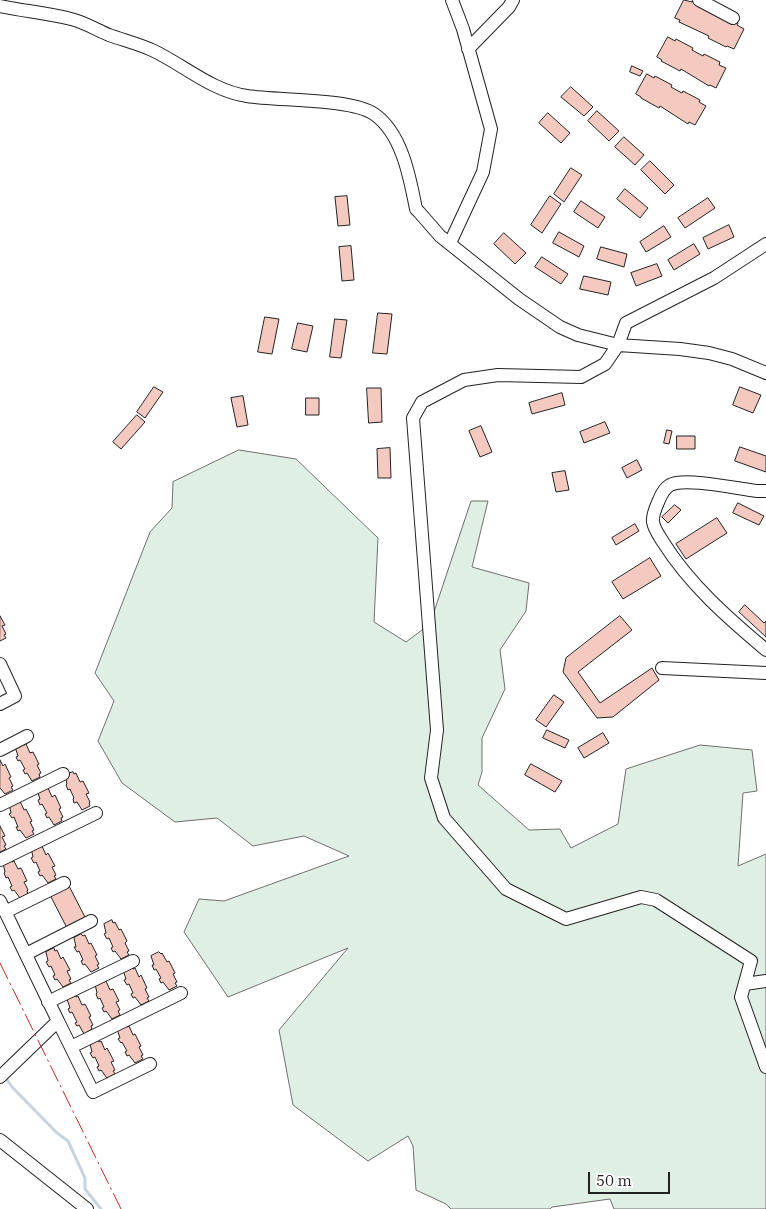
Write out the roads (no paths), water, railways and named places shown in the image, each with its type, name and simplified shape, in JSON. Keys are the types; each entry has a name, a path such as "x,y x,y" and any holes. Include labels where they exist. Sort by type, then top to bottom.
{"street":[{"path":"450,243 483,172 491,129 463,29 452,0"},
{"path":"468,49 509,7 513,0"},
{"path":"699,0 733,18"},
{"path":"0,6 74,19 110,35 151,49 221,89 244,96 330,103 364,108 375,114 385,123 402,153 410,178 416,208 440,236 520,299 560,326 578,335 618,345 709,353 732,359 766,372"},
{"path":"766,244 714,278 626,322 618,345 604,364 581,377 498,375 464,380 422,402 413,418 437,730 431,778 444,818 506,889 566,918 641,897 656,900 751,961 741,997 766,1067"},
{"path":"766,491 686,482 670,485 658,502 653,523 673,559 686,575 705,596 766,650"},
{"path":"0,664 15,696 0,704"},
{"path":"662,668 766,673"},
{"path":"0,750 26,736"},
{"path":"0,805 63,774"},
{"path":"0,860 96,813"},
{"path":"64,883 3,906 48,1002 93,1092 150,1064"},
{"path":"26,954 91,921"},
{"path":"48,1002 134,961"},
{"path":"745,984 766,981"},
{"path":"71,1047 181,993"},
{"path":"2,1075 58,1021"},
{"path":"0,1140 87,1209"}],"waterway":[{"path":"5,1077 12,1087 57,1133 68,1141 85,1178 85,1189 101,1209"}]}
